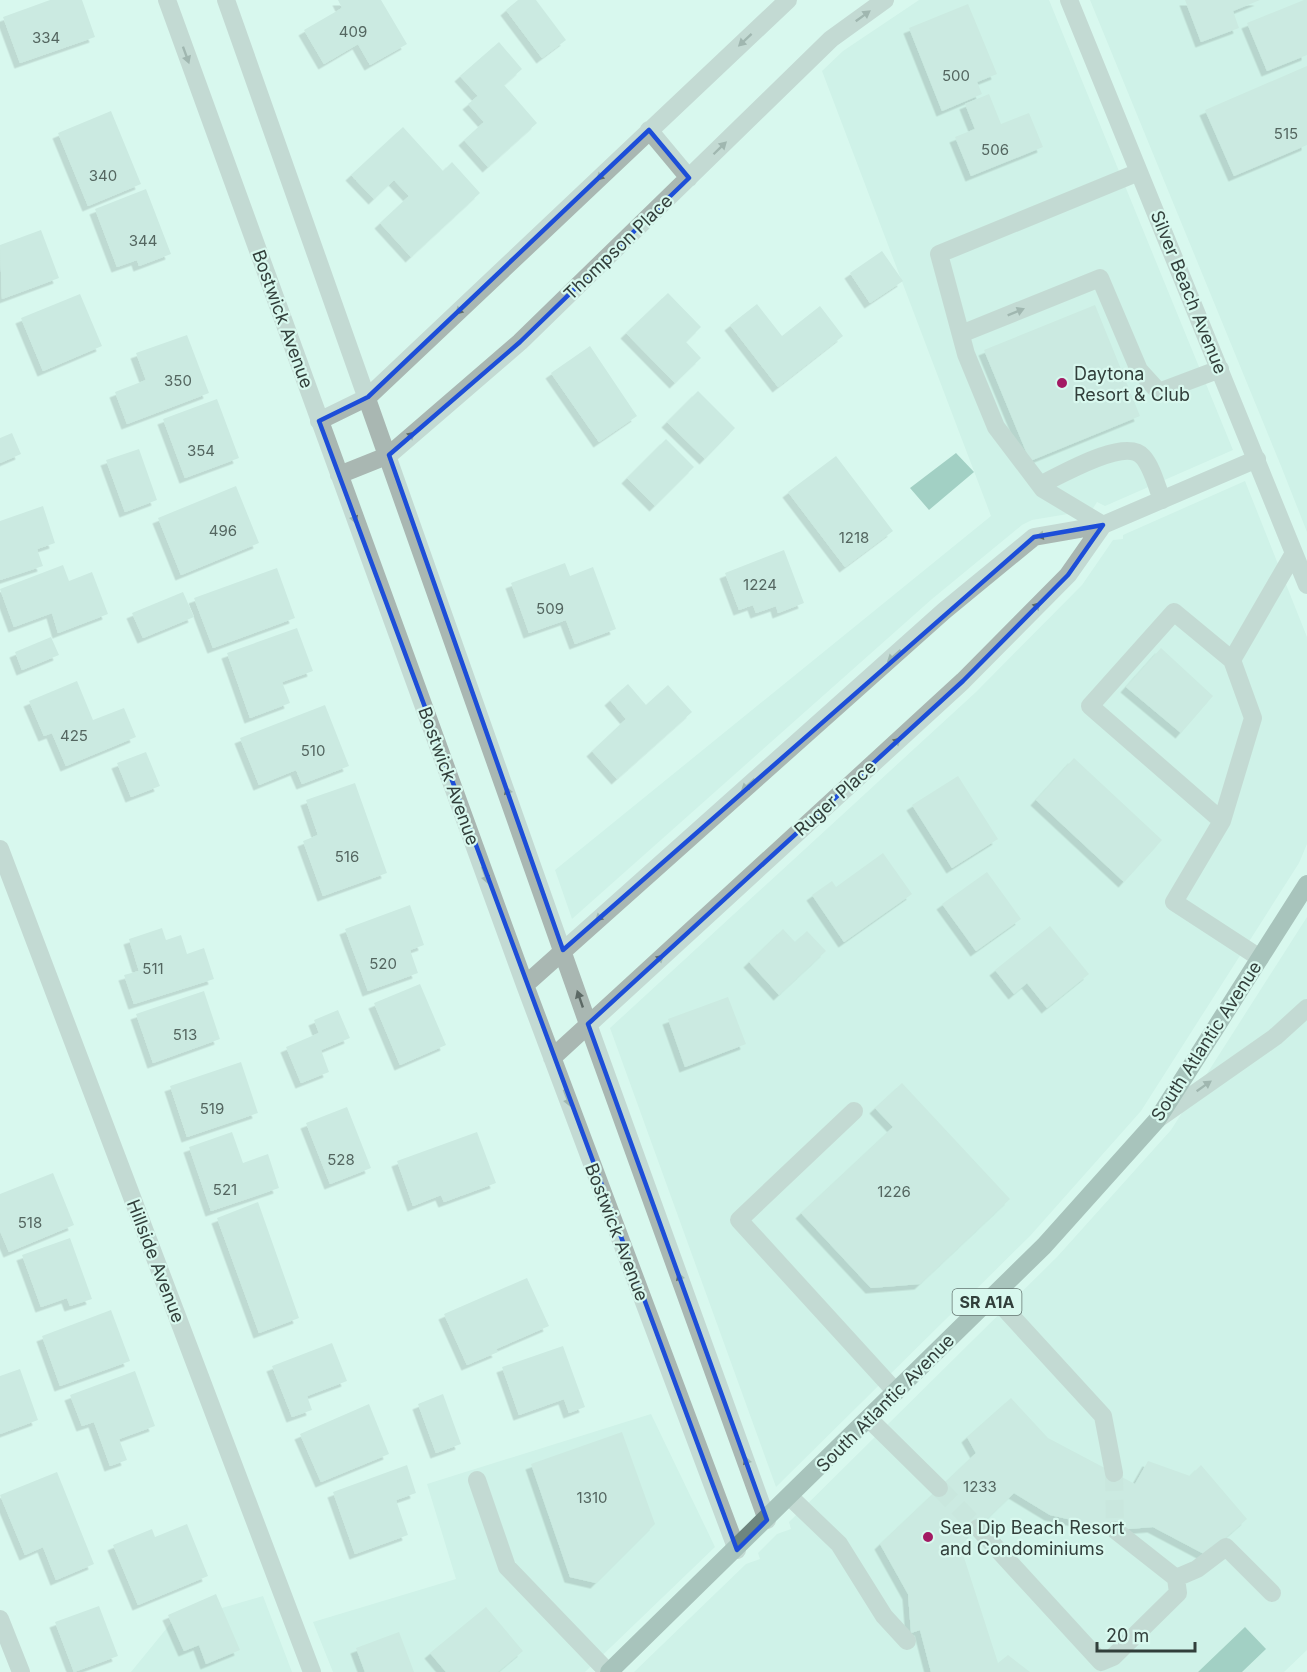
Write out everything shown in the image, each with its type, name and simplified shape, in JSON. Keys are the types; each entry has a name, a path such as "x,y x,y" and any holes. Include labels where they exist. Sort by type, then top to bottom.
{"main road":[{"name":"South Atlantic Avenue","path":"609,1672 767,1520 1044,1246 1156,1120 1307,884"}],"street":[{"name":"Bostwick Avenue","path":"166,0 525,985 736,1550"},
{"path":"226,0 368,396 588,1024 767,1520"},
{"path":"319,421 368,396 788,0"},
{"name":"Thompson Place","path":"339,475 388,455 520,342 831,39 885,0"},
{"name":"Silver Beach Avenue","path":"1069,0 1307,585"},
{"path":"649,130 689,178"},
{"path":"1103,525 1040,485 996,427 966,354 939,254 1139,172"},
{"path":"961,334 1100,278 1139,370 1159,392 1220,369"},
{"path":"1040,485 1114,452 1131,450 1143,456 1162,500"},
{"path":"525,985 944,611 1034,537 1103,525 1257,459"},
{"name":"Ruger Place","path":"552,1058 963,681 1068,575 1103,525"},
{"path":"1232,660 1294,553"},
{"path":"1222,821 1090,706 1174,612 1232,660 1253,718 1222,821 1174,902 1260,958"},
{"name":"Hillside Avenue","path":"0,849 312,1672"},
{"path":"1156,1120 1275,1036 1307,1008"},
{"path":"854,1111 739,1220 896,1392"},
{"path":"993,1296 1103,1416 1114,1473"},
{"path":"869,1419 939,1488"},
{"path":"477,1480 507,1568 609,1672"},
{"path":"790,1497 839,1544 884,1616 907,1641"},
{"path":"978,1528 1101,1662 1113,1657 1178,1593 1176,1578 1115,1530"},
{"path":"1176,1578 1197,1569 1226,1547 1272,1593"},
{"path":"0,1619 21,1672"}],"highlighted area":[{"path":"649,130 689,178 520,342 389,455 563,950 1034,537 1103,525 1068,575 963,681 588,1024 767,1520 737,1550 319,421 368,397"}],"shaded area":[{"path":"919,0 1049,0 1233,450 1105,506 1097,502 1092,510 1032,520 1022,525 932,599 572,919 555,870 991,516 822,71 843,51"},
{"path":"1090,0 1307,0 1307,532 1281,466"},
{"path":"956,453 974,472 929,510 910,488"},
{"path":"1245,481 1307,637 1307,844 1299,863 1141,1111 1030,1236 776,1487 610,1028 976,692 1082,585 1113,540 1123,539 1123,535"},
{"path":"1307,917 1307,1650 1284,1672 634,1672 746,1564 760,1559 758,1553 777,1534 791,1529 789,1522 1057,1257 1171,1130"},
{"path":"651,1414 715,1547 585,1672 333,1672 313,1622 456,1579 427,1484"},
{"path":"263,1596 292,1672 131,1672 171,1623"},
{"path":"1245,1627 1266,1649 1242,1672 1198,1672"}],"building":[{"path":"50,0 82,0 95,37 20,63 3,17"},
{"path":"338,0 381,0 407,44 370,65 358,44 324,64 304,30 342,8"},
{"path":"518,0 536,0 566,40 542,58 506,10"},
{"path":"1185,0 1260,0 1233,11 1239,28 1201,42"},
{"path":"1307,0 1307,55 1267,71 1247,23"},
{"path":"968,4 997,74 977,82 982,94 942,111 909,28"},
{"path":"499,42 522,69 504,85 537,123 488,167 464,140 484,122 468,104 478,96 460,76"},
{"path":"1307,66 1307,145 1234,176 1205,110"},
{"path":"989,94 1001,124 1029,113 1043,147 971,176 955,137 975,129 965,104"},
{"path":"111,111 141,184 88,206 58,133"},
{"path":"403,127 443,171 452,162 480,193 411,257 380,223 409,196 394,180 374,199 351,175"},
{"path":"146,189 171,254 139,266 137,260 117,267 95,209"},
{"path":"41,230 59,278 2,299 0,245"},
{"path":"882,251 903,281 870,303 850,273"},
{"path":"668,293 701,327 686,342 701,358 675,383 626,333"},
{"path":"80,294 102,346 43,371 21,318"},
{"path":"757,304 782,336 820,306 843,336 778,387 730,325"},
{"name":"Daytona Resort & Club","path":"1095,305 1140,416 1030,461 984,350"},
{"path":"187,335 209,393 127,424 115,392 146,380 136,353"},
{"path":"590,346 637,416 599,442 551,373"},
{"path":"698,391 735,428 705,459 667,422"},
{"path":"217,399 239,458 185,478 163,419"},
{"path":"12,433 21,454 0,463 0,438"},
{"path":"666,439 694,467 655,506 627,478"},
{"path":"139,449 157,500 125,512 106,460"},
{"path":"836,456 893,531 845,567 788,492"},
{"path":"236,486 259,543 181,575 158,518"},
{"path":"43,506 55,543 37,549 43,566 0,580 0,521"},
{"path":"784,550 804,603 778,613 776,606 756,613 753,605 739,610 725,573"},
{"path":"565,563 570,576 593,567 616,629 575,644 566,620 529,633 511,583"},
{"path":"63,565 69,581 92,572 108,614 58,633 52,613 14,627 0,589"},
{"path":"277,568 295,618 213,648 194,598"},
{"path":"183,592 194,617 143,638 132,613"},
{"path":"297,628 313,671 282,682 290,703 250,718 227,653"},
{"path":"51,637 59,655 22,670 15,652"},
{"path":"1161,648 1213,696 1181,733 1126,687"},
{"path":"77,681 93,720 124,708 136,737 66,766 52,733 44,736 29,701"},
{"path":"628,684 646,705 668,685 692,712 617,779 592,751 626,719 610,700"},
{"path":"325,705 349,766 302,784 296,770 259,785 240,738"},
{"path":"146,752 160,786 131,797 117,763"},
{"path":"1074,758 1162,840 1124,882 1036,800"},
{"path":"958,776 998,839 952,868 912,805"},
{"path":"355,783 387,873 323,896 303,841 318,835 306,800"},
{"path":"883,853 912,894 844,942 812,895 832,881 836,887"},
{"path":"987,872 1021,919 976,951 942,904"},
{"path":"410,905 424,945 410,950 418,973 368,991 345,929"},
{"path":"1050,926 1089,974 1047,1008 1027,983 1014,994 995,970"},
{"path":"162,928 166,940 181,935 187,954 204,948 214,979 134,1004 124,975 139,971 129,939"},
{"path":"783,929 795,942 807,931 826,951 779,995 749,962"},
{"path":"420,984 446,1045 400,1065 374,1003"},
{"path":"204,991 220,1039 153,1063 136,1014"},
{"path":"728,997 746,1044 685,1067 668,1019"},
{"path":"338,1010 350,1038 321,1050 329,1072 301,1083 286,1047 319,1033 314,1020"},
{"path":"241,1062 258,1113 187,1137 170,1086"},
{"path":"902,1083 1010,1199 920,1284 871,1288 801,1213 893,1127 875,1108"},
{"path":"347,1107 371,1168 330,1184 306,1123"},
{"path":"232,1132 243,1163 268,1154 279,1188 211,1211 189,1147"},
{"path":"477,1132 496,1183 444,1202 441,1195 413,1206 397,1161"},
{"path":"53,1173 74,1225 9,1252 0,1231 0,1194"},
{"path":"258,1202 299,1318 259,1333 217,1218"},
{"path":"70,1238 92,1299 70,1306 67,1298 41,1307 22,1255"},
{"path":"527,1278 549,1326 496,1349 498,1352 467,1365 444,1314"},
{"path":"111,1310 130,1361 60,1386 42,1336"},
{"path":"332,1343 347,1381 307,1396 312,1410 292,1417 272,1366"},
{"path":"563,1346 585,1407 569,1413 564,1399 519,1415 502,1367"},
{"path":"20,1369 38,1420 0,1434 0,1376"},
{"path":"135,1371 155,1426 119,1439 127,1460 110,1466 94,1422 82,1426 70,1395"},
{"path":"443,1394 461,1444 436,1453 418,1404"},
{"name":"Sea Dip Beach Resort and Condominiums","path":"1011,1398 1048,1438 1135,1484 1148,1461 1190,1476 1201,1465 1247,1519 1206,1555 1153,1527 1116,1530 1050,1515 1014,1493 960,1545 998,1663 1008,1655 1030,1672 931,1672 920,1630 911,1633 908,1594 880,1544 976,1453 967,1437"},
{"path":"369,1404 389,1454 321,1482 300,1434"},
{"path":"622,1432 655,1524 596,1583 570,1577 531,1464"},
{"path":"407,1465 416,1493 396,1500 408,1535 355,1554 333,1492"},
{"path":"57,1472 94,1564 56,1580 43,1547 25,1555 0,1495"},
{"path":"187,1524 208,1576 138,1605 113,1545 152,1529 155,1537"},
{"path":"216,1594 240,1650 206,1664 199,1645 184,1651 168,1615"},
{"path":"99,1606 118,1656 74,1672 55,1622"},
{"path":"486,1607 523,1651 498,1672 446,1672 430,1653"},
{"path":"399,1632 414,1672 365,1672 356,1648"}],"tunnel":[{"path":"1114,1473 1115,1530"},
{"path":"939,1488 978,1528"}],"place":[{"name":"Daytona Resort & Club","path":"1062,383"},
{"name":"Sea Dip Beach Resort and Condominiums","path":"928,1537"}]}
